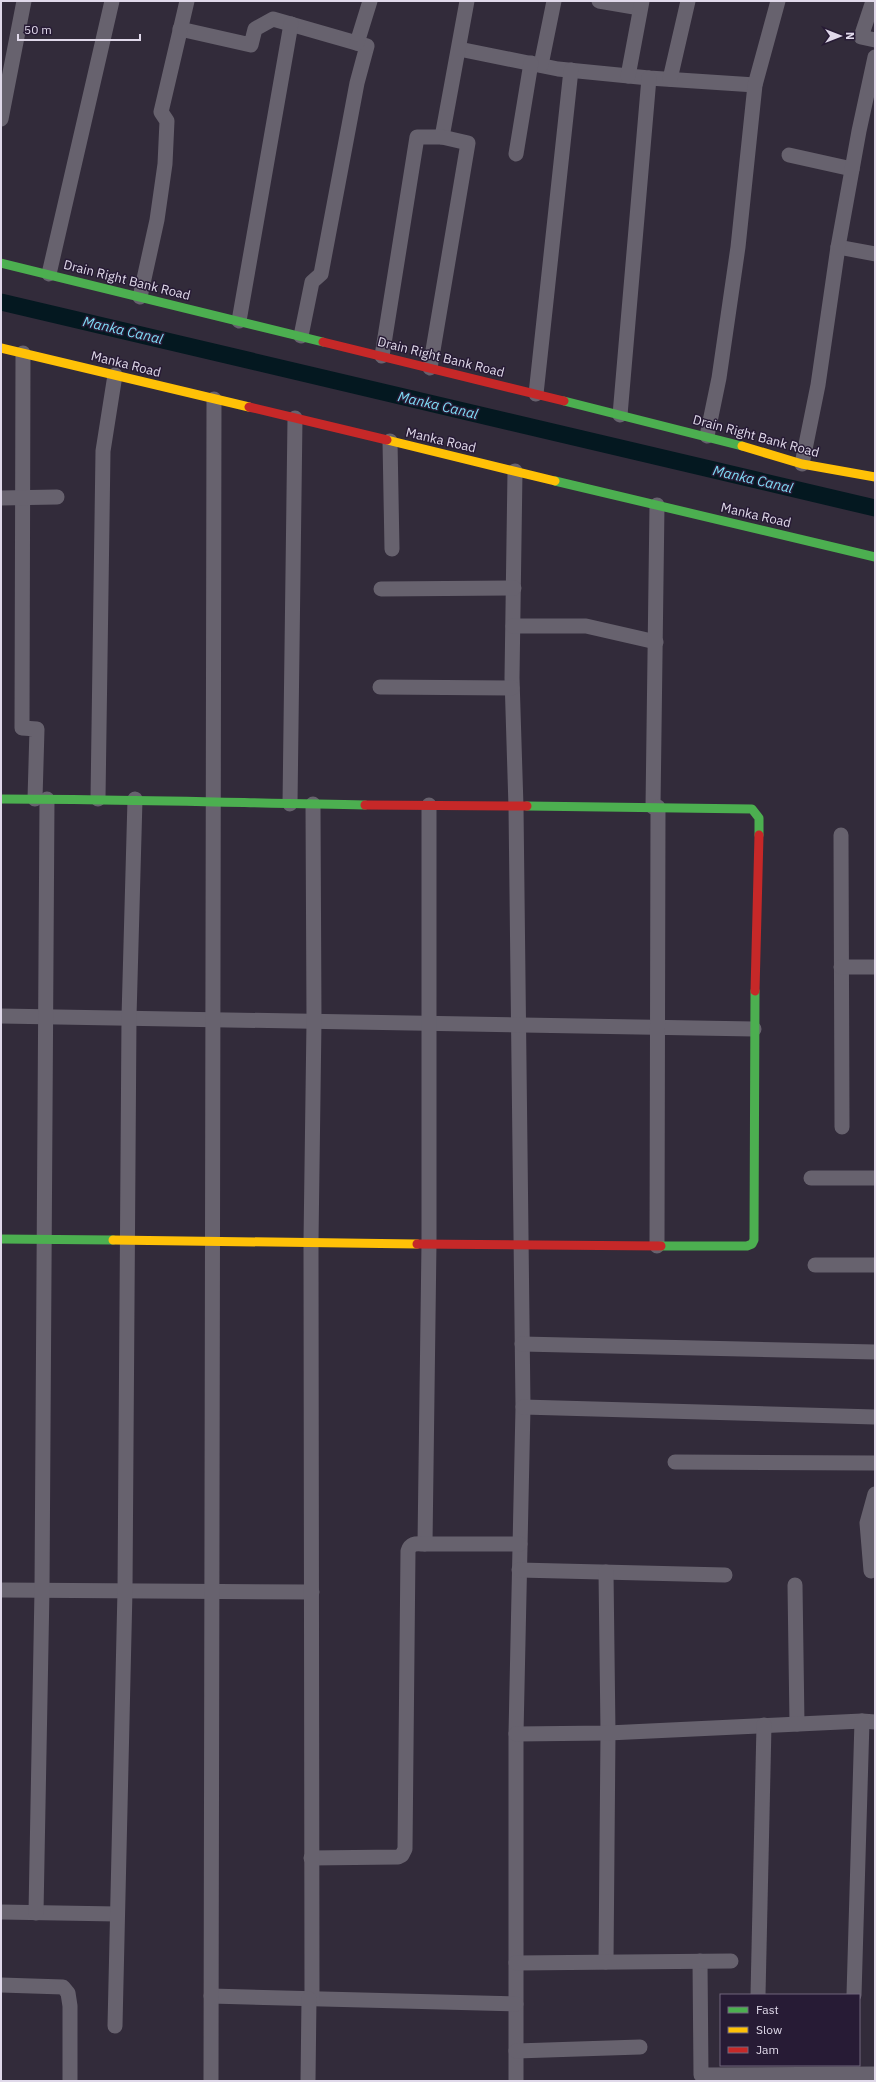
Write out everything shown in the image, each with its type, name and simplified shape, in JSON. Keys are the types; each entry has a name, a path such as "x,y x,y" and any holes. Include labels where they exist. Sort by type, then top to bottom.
{"street":[{"path":"1,119 24,1"},
{"path":"49,274 112,1"},
{"path":"140,297 157,220 165,164 167,121 162,112 187,1"},
{"path":"357,43 370,1"},
{"path":"442,137 467,1"},
{"path":"516,154 536,64 554,1"},
{"path":"599,1 641,5 628,76"},
{"path":"670,79 688,1"},
{"path":"708,436 719,378 738,247 755,85 778,1"},
{"path":"873,1 862,37 875,40"},
{"path":"180,29 252,45 255,29 261,24 273,19 367,46 357,83 321,274 312,282 301,336"},
{"path":"239,321 291,24"},
{"path":"459,50 571,70 649,78 755,85"},
{"path":"802,464 818,385 838,247 875,57"},
{"path":"536,394 571,70"},
{"path":"620,415 649,78"},
{"path":"382,356 417,137 442,137 468,143 430,368"},
{"path":"789,155 852,169"},
{"path":"838,247 875,254"},
{"name":"Drain Right Bank Road","path":"1,263 708,436 802,464 875,476"},
{"name":"Manka Road","path":"1,348 875,557"},
{"path":"23,353 21,497 22,728 37,729 41,799 46,1016 42,1590 36,1913"},
{"path":"98,799 103,451 115,375"},
{"path":"211,2081 214,399"},
{"path":"290,804 295,418"},
{"path":"390,441 392,549"},
{"path":"515,471 512,688 516,807 523,1407 516,1734 516,2081"},
{"path":"1,498 57,497"},
{"path":"657,505 657,1246"},
{"path":"381,589 514,588"},
{"path":"513,626 586,626 656,642"},
{"path":"380,687 512,688"},
{"path":"1,799 135,799 214,803 752,809 756,812 758,818 754,1029 754,1240 752,1244 747,1246 522,1246 311,1241 1,1239"},
{"path":"115,2026 125,1590 129,1017 135,799"},
{"path":"308,2081 311,1858 311,1241 314,1021 313,804"},
{"path":"425,1544 429,1244 429,805"},
{"path":"841,835 842,1127"},
{"path":"841,967 875,967"},
{"path":"1,1016 129,1017 430,1024 754,1029"},
{"path":"811,1178 875,1178"},
{"path":"815,1265 875,1265"},
{"path":"522,1344 875,1352"},
{"path":"523,1407 875,1417"},
{"path":"675,1462 875,1463"},
{"path":"871,1571 867,1523 875,1494"},
{"path":"311,1858 398,1857 402,1855 405,1849 408,1551 410,1546 414,1544 520,1544"},
{"path":"520,1570 724,1575"},
{"path":"606,1572 608,1733 606,1962"},
{"path":"795,1584 797,1724"},
{"path":"1,1590 312,1592"},
{"path":"516,1734 608,1733 868,1721 854,1994"},
{"path":"758,1994 764,1725"},
{"path":"1,1912 117,1914"},
{"path":"700,1961 701,2075 756,2070 851,2070 875,2074"},
{"path":"516,1963 731,1961"},
{"path":"1,1986 63,1987 68,1993 70,2006 70,2081"},
{"path":"211,1996 516,2004"},
{"path":"516,2051 640,2047"}],"waterway":[{"name":"Manka Canal","path":"1,302 875,508"}],"traffic: fast":[{"path":"1,263 323,342"},
{"path":"564,401 742,446"},
{"path":"555,481 875,557"},
{"path":"1,799 138,800 365,805"},
{"path":"527,806 752,809 759,818 759,835"},
{"path":"661,1246 747,1246 752,1244 754,1240 755,991"},
{"path":"1,1239 113,1240"}],"traffic: slow":[{"path":"1,348 249,407"},
{"path":"387,440 555,481"},
{"path":"742,446 802,464 875,477"},
{"path":"113,1240 417,1244"}],"traffic: jam":[{"path":"323,342 564,401"},
{"path":"249,407 387,440"},
{"path":"365,805 527,806"},
{"path":"755,991 759,835"},
{"path":"417,1244 661,1246"}]}
